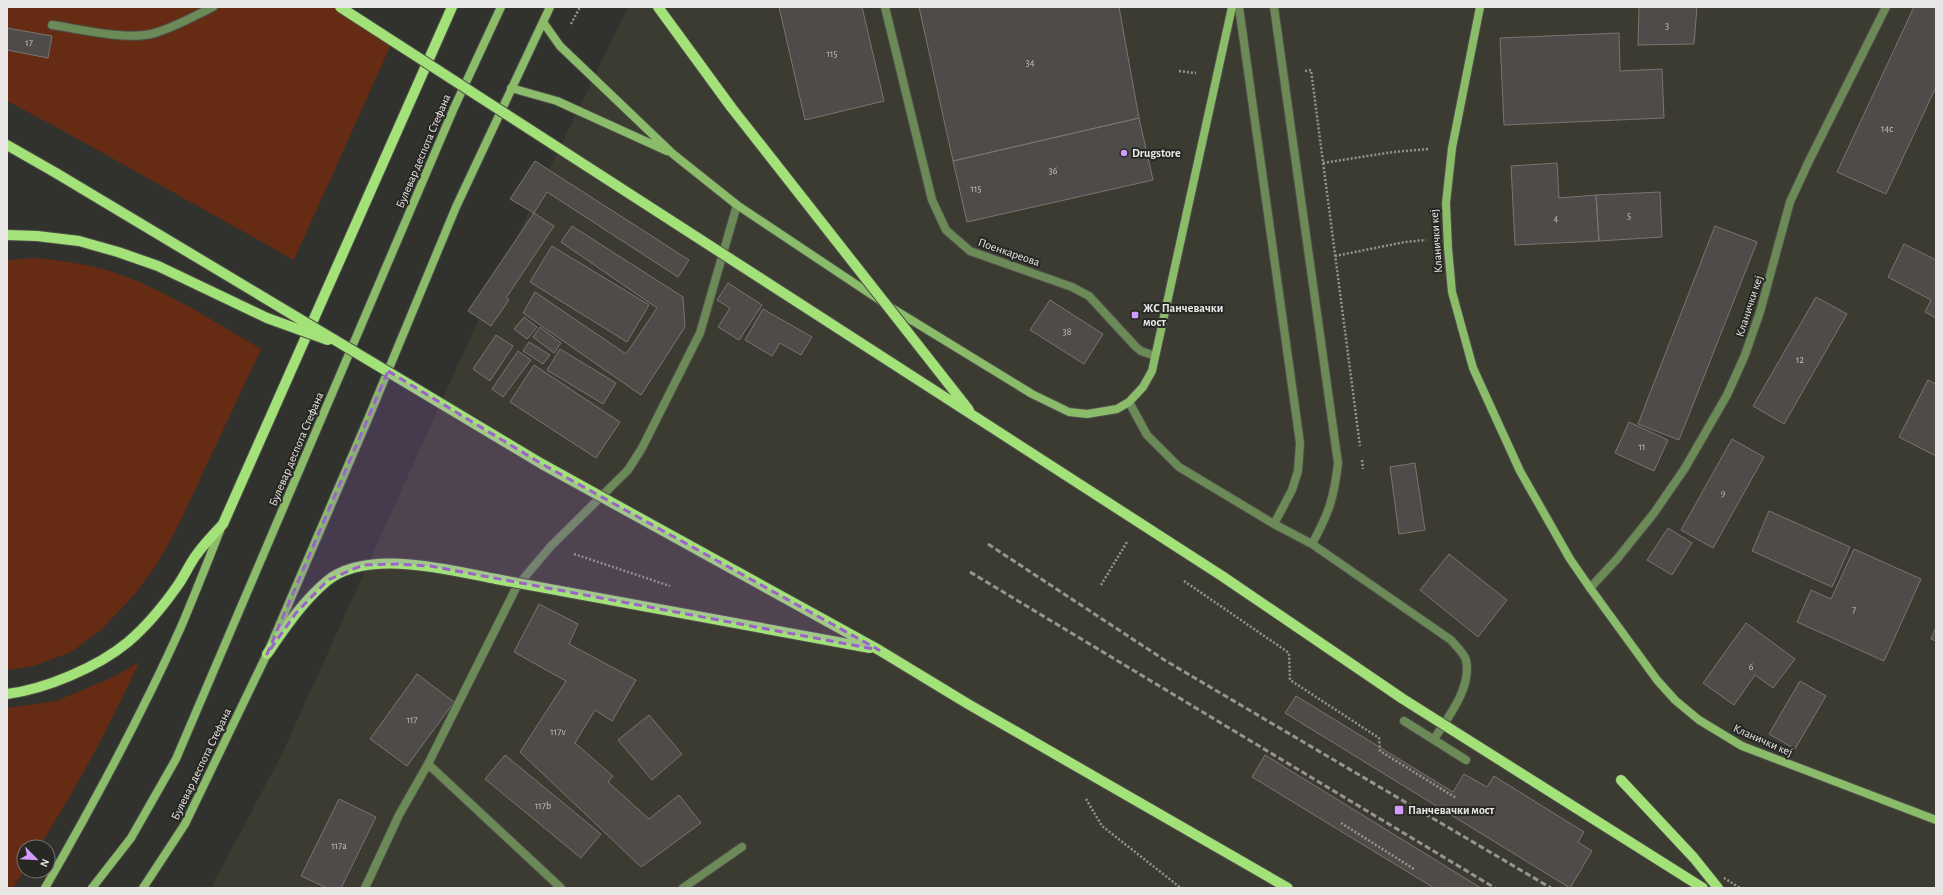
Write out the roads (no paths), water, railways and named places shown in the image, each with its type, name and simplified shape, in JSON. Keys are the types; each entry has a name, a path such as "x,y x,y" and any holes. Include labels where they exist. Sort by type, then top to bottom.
{"main road":[{"path":"340,7 1222,576 1403,699 1703,888"},
{"path":"44,888 86,817 135,722 181,626 223,524 452,7"},
{"name":"Булевар деспота Стефана","path":"92,888 131,838 176,759 454,108 501,7"},
{"name":"Булевар деспота Стефана","path":"143,888 185,824 267,654 368,419 456,207 550,7"},
{"path":"658,7 731,107 974,416"},
{"path":"543,22 560,46 673,154 737,205 891,308 1038,397 1069,412 1087,414 1116,409 1130,402 1143,387 1152,371 1232,7"},
{"name":"Кланички кеј","path":"1480,7 1452,148 1446,203 1447,238 1452,292 1473,368 1520,471 1570,559 1657,680 1675,700 1699,720 1742,746 1936,820"},
{"path":"511,88 557,101 673,154"},
{"path":"7,145 349,347 542,464 880,650 968,704 1288,888"},
{"path":"7,235 37,236 79,241 118,252 158,266 267,318 349,347"},
{"path":"7,694 41,687 76,672 101,660 128,642 178,585 197,554 223,524"},
{"path":"267,654 296,613 328,580 344,571 363,565 397,564 430,566 880,650"},
{"path":"1621,780 1694,858 1718,888"}],"street":[{"path":"52,25 130,36 151,34 170,28 213,7"},
{"name":"Поенкареова","path":"885,7 932,200 946,230 970,251 1072,287 1089,296 1136,347 1141,351 1155,356"},
{"path":"1239,7 1300,443 1298,471 1292,490 1274,524"},
{"path":"1274,7 1338,463 1335,490 1328,514 1312,544"},
{"name":"Кланички кеј","path":"1590,588 1618,559 1654,513 1685,468 1727,395 1745,355 1760,312 1790,202 1808,161 1886,7"},
{"path":"365,888 399,815 428,764 517,586 550,546 628,470 642,448 700,333 737,205"},
{"path":"1130,402 1147,435 1179,467 1274,524 1312,544 1451,640 1465,658 1467,675 1460,697 1434,739"},
{"path":"1404,721 1466,760"},
{"path":"428,764 561,888"},
{"path":"683,888 742,847"}],"railway":[{"path":"988,544 1166,661 1551,888"},
{"path":"970,572 1495,888"}],"place":[{"name":"Drugstore","path":"1124,153"},
{"name":"ЖС Панчевачки мост","path":"1135,315"},
{"name":"Панчевачки мост","path":"1399,810"}]}
